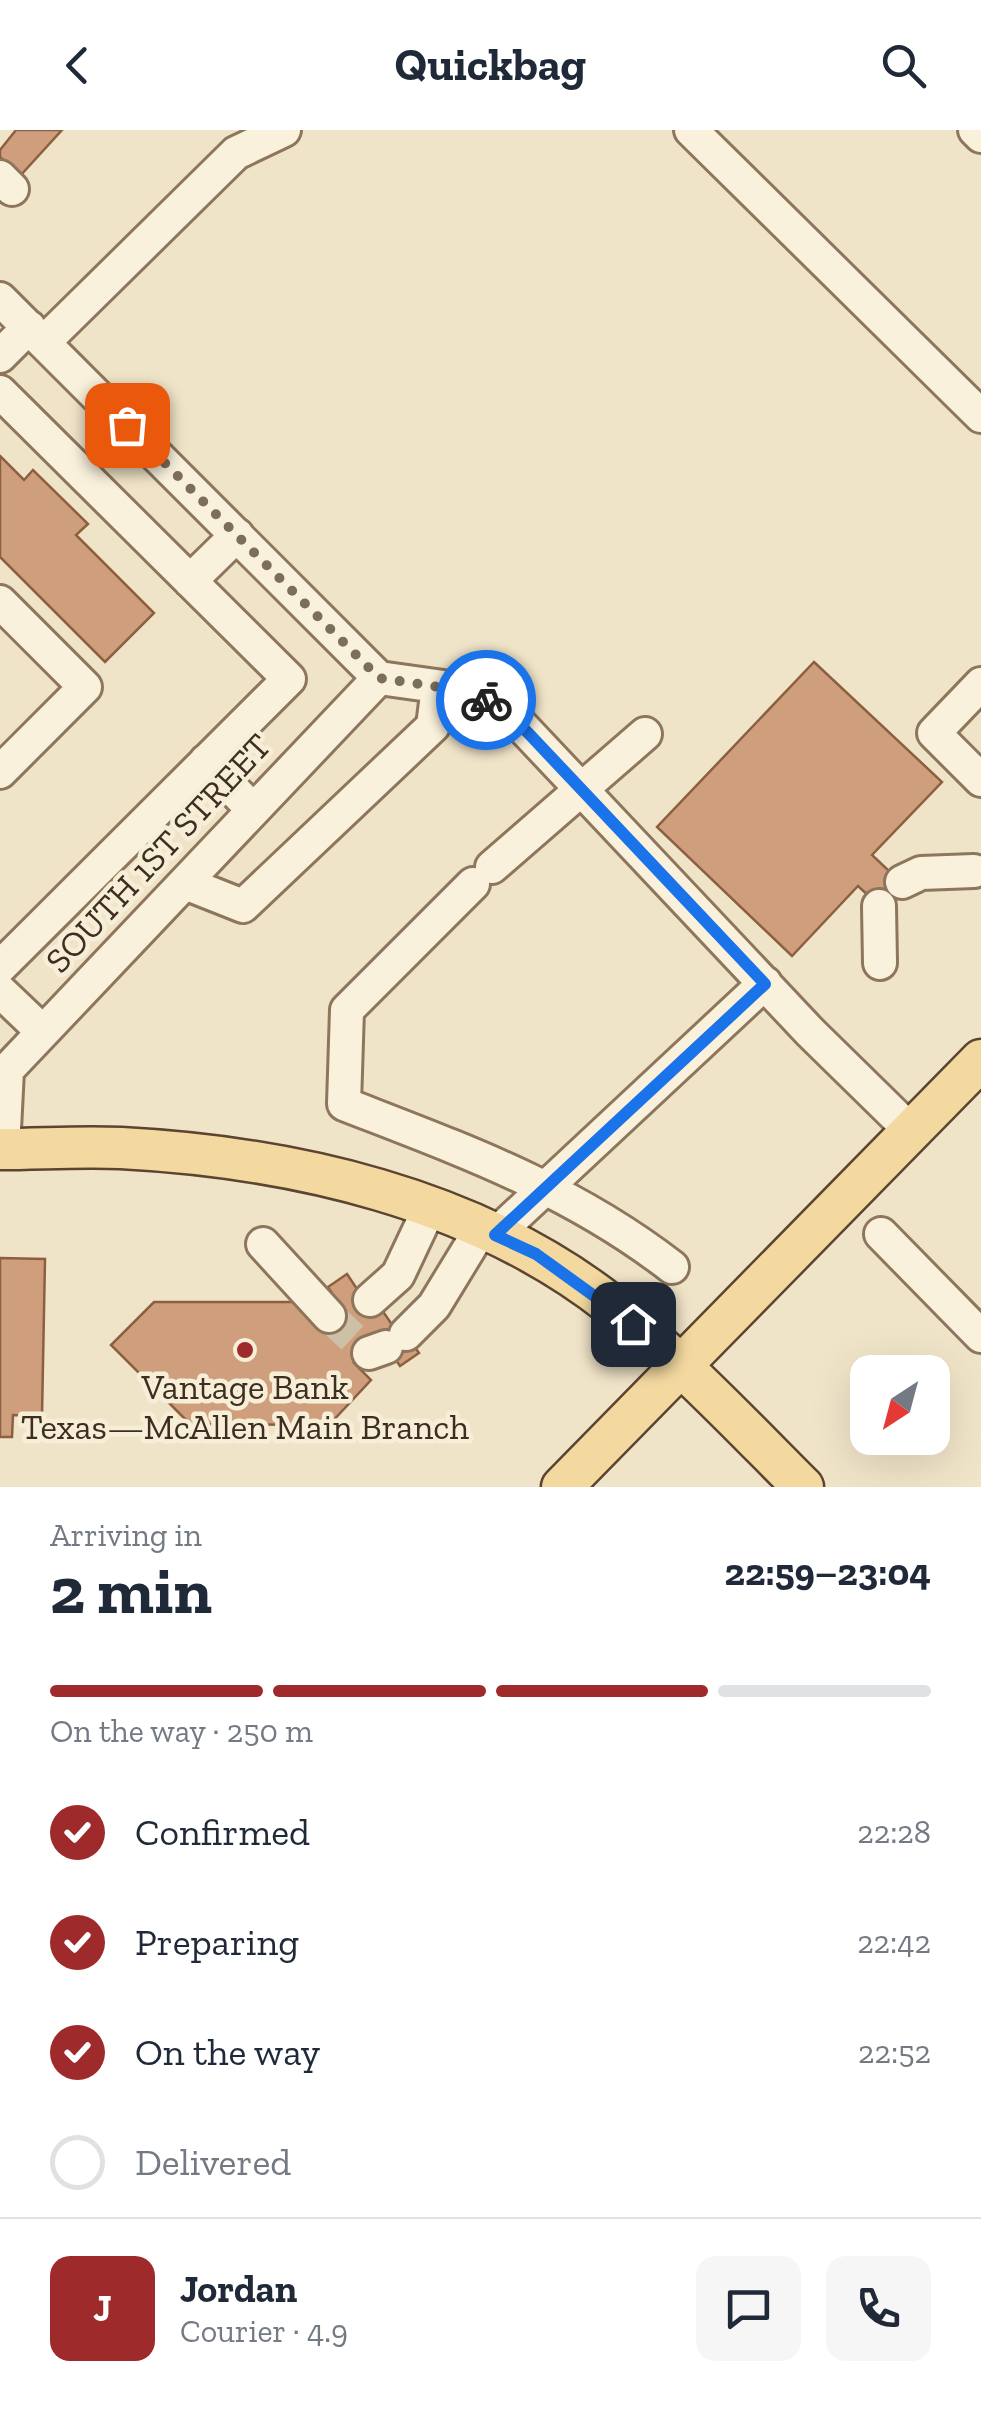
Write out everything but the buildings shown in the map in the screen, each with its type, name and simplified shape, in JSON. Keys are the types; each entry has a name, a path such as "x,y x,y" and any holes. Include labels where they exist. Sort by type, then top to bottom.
{"main road":[{"path":"562,1487 981,1060"},
{"path":"2,1149 120,1148 247,1160 346,1181 430,1207 536,1254 609,1304 680,1365 804,1487"}],"street":[{"path":"0,356 37,335 236,154 284,130"},
{"path":"691,130 981,416"},
{"path":"975,130 981,136"},
{"path":"0,299 379,678 472,692 515,719 765,984 912,1131"},
{"path":"0,392 289,679 0,967"},
{"path":"190,581 237,535"},
{"path":"0,602 85,687 0,772"},
{"name":"SOUTH 1ST STREET","path":"2,1149 6,1070 379,678"},
{"path":"981,684 934,733 981,780"},
{"path":"184,883 243,906 434,726 438,686"},
{"path":"646,734 483,876 347,1010 344,1104 549,1187 615,1223 672,1267"},
{"path":"206,761 254,810"},
{"path":"880,963 890,894 921,873 974,870"},
{"path":"387,1345 434,1306 488,1232 549,1187 765,984"},
{"path":"0,991 43,1032"},
{"path":"370,1300 398,1275 430,1207"},
{"path":"881,1234 981,1336"},
{"path":"262,1244 329,1316"}],"tunnel":[{"path":"329,1316 369,1353"}],"way so far":[{"path":"127,425 379,678 472,692 486,700"}],"place":[{"name":"Vantage Bank Texas—McAllen Main Branch","path":"245,1350"}],"route":[{"path":"486,700 515,719 765,984 495,1235 536,1254 633,1324"}]}
